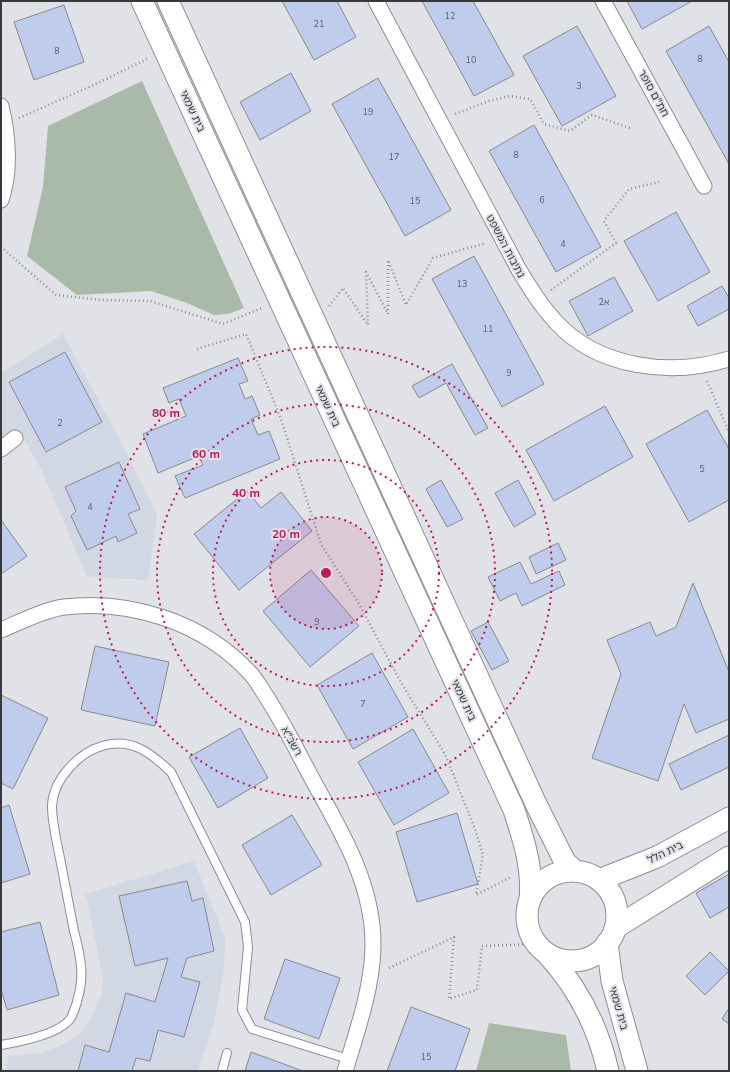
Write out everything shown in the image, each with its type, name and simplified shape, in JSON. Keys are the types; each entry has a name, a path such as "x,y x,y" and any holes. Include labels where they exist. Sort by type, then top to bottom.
{"street":[{"name":"בית שמאי","path":"142,1 514,810 523,837 530,867 532,881 530,900"},
{"name":"בית שמאי","path":"168,1 536,804 565,862 575,871"},
{"name":"נתיבות המשפט","path":"376,1 518,270 537,299 556,323 579,342 601,354 631,364 661,367 700,364 729,358"},
{"name":"חת\"ם סופר","path":"603,1 704,186"},
{"path":"1,106 5,124 7,164 1,200"},
{"path":"1,449 15,438"},
{"name":"רשב\"א","path":"1,630 24,620 62,607 104,606 145,612 184,624 220,645 251,674 272,706 348,844 358,869 369,910 373,946 370,977 347,1065"},
{"name":"בית הלל","path":"599,880 657,857 729,818"},
{"path":"611,935 729,857"},
{"path":"542,949 562,960 578,961 590,957 601,950 611,935 617,914 614,902 608,890 599,880 588,874 575,871 562,872 549,877 537,887 530,900 527,916 529,931 542,949 564,972 589,1014 606,1062"},
{"name":"בית שמאי","path":"611,935 612,982 637,1071"}],"lane":[{"path":"1,1045 26,1041 54,1031 71,1018 79,998 82,967 54,829 52,804 58,784 70,768 91,749 110,744 133,746 153,754 171,772 245,922 248,947 242,1010 252,1029 347,1065"},
{"path":"222,1071 227,1053"}],"path":[{"path":"5,124 96,84 148,58"},
{"path":"439,120 489,101 510,96 530,99 544,124 570,131 592,115 630,128"},
{"path":"537,299 616,244 604,221 629,189 659,182"},
{"path":"316,323 343,288 368,325 366,272 388,314 388,260 406,305 432,258 502,239"},
{"path":"1,247 56,295 101,300 150,301 223,324 264,307"},
{"path":"197,349 246,334 281,419 321,544 359,604 403,686 445,754 475,829 483,855 476,895 530,867"},
{"path":"700,364 729,432"},
{"path":"370,977 454,937 449,1000 477,990 482,946 542,949"}],"shaded area":[{"path":"63,334 116,433 157,515 148,580 87,577 43,473 21,433 1,448 1,373"},
{"path":"194,861 225,938 224,970 213,1026 198,1071 6,1071 8,1056 40,1053 64,1044 82,1032 101,996 103,978 86,894"}],"green space":[{"path":"142,81 244,308 228,314 214,315 187,303 151,291 77,295 27,256 43,187 48,126"},
{"path":"489,1023 566,1035 571,1071 476,1071"}],"building":[{"path":"282,1 337,1 356,37 314,60"},
{"path":"422,1 473,1 514,75 474,96"},
{"path":"627,1 692,1 642,29"},
{"path":"64,5 84,62 34,80 14,22"},
{"path":"577,26 616,96 562,126 523,56"},
{"path":"709,26 729,62 729,164 666,51"},
{"path":"291,73 311,111 260,140 240,102"},
{"path":"378,78 451,210 405,236 332,104"},
{"path":"534,125 601,247 556,272 489,151"},
{"path":"676,212 710,272 658,301 624,241"},
{"path":"474,256 544,384 502,407 432,279"},
{"path":"614,277 633,311 588,336 569,301"},
{"path":"722,286 729,298 729,309 698,326 687,306"},
{"path":"65,352 102,422 46,452 9,382"},
{"path":"238,358 248,381 239,384 245,399 252,396 260,415 251,419 258,435 269,431 280,459 185,498 175,476 203,465 199,456 158,473 143,434 186,416 179,399 169,403 163,388"},
{"path":"452,364 488,428 475,435 446,383 419,398 412,386"},
{"path":"605,406 633,457 554,501 526,450"},
{"path":"707,410 729,449 729,500 689,522 646,444"},
{"path":"119,462 140,509 128,514 137,533 118,542 116,536 87,550 71,516 76,511 65,487"},
{"path":"441,480 463,519 447,527 426,489"},
{"path":"518,480 536,514 514,527 495,493"},
{"path":"247,491 261,508 281,492 312,531 239,590 194,534"},
{"path":"1,520 27,556 1,574"},
{"path":"558,543 566,560 536,574 529,557"},
{"path":"520,562 531,584 559,571 565,585 522,606 516,593 500,601 488,577"},
{"path":"311,570 359,626 310,667 263,611"},
{"path":"693,583 729,672 729,719 696,733 684,704 658,781 592,758 621,674 607,640 650,622 656,636 676,627"},
{"path":"488,622 509,661 492,670 471,631"},
{"path":"95,646 169,662 155,726 81,710"},
{"path":"372,653 408,717 353,749 317,685"},
{"path":"1,695 48,718 13,789 1,783"},
{"path":"240,728 268,778 218,808 189,757"},
{"path":"413,729 449,793 394,825 358,762"},
{"path":"729,735 729,767 681,790 669,764"},
{"path":"9,805 30,874 1,883 1,808"},
{"path":"457,813 478,884 417,902 396,832"},
{"path":"292,815 322,865 271,895 242,845"},
{"path":"729,874 729,907 710,918 696,893"},
{"path":"187,881 192,901 203,898 214,951 187,958 181,977 200,982 184,1037 158,1030 150,1061 136,1058 132,1071 78,1071 85,1045 109,1052 126,993 155,1002 168,958 135,966 119,896"},
{"path":"40,922 59,995 7,1010 1,989 1,932"},
{"path":"710,952 729,971 705,995 686,976"},
{"path":"285,959 340,978 319,1039 264,1019"},
{"path":"411,1007 470,1029 455,1071 387,1071"},
{"path":"729,1008 729,1024 722,1019"},
{"path":"251,1052 303,1071 245,1071"}]}
